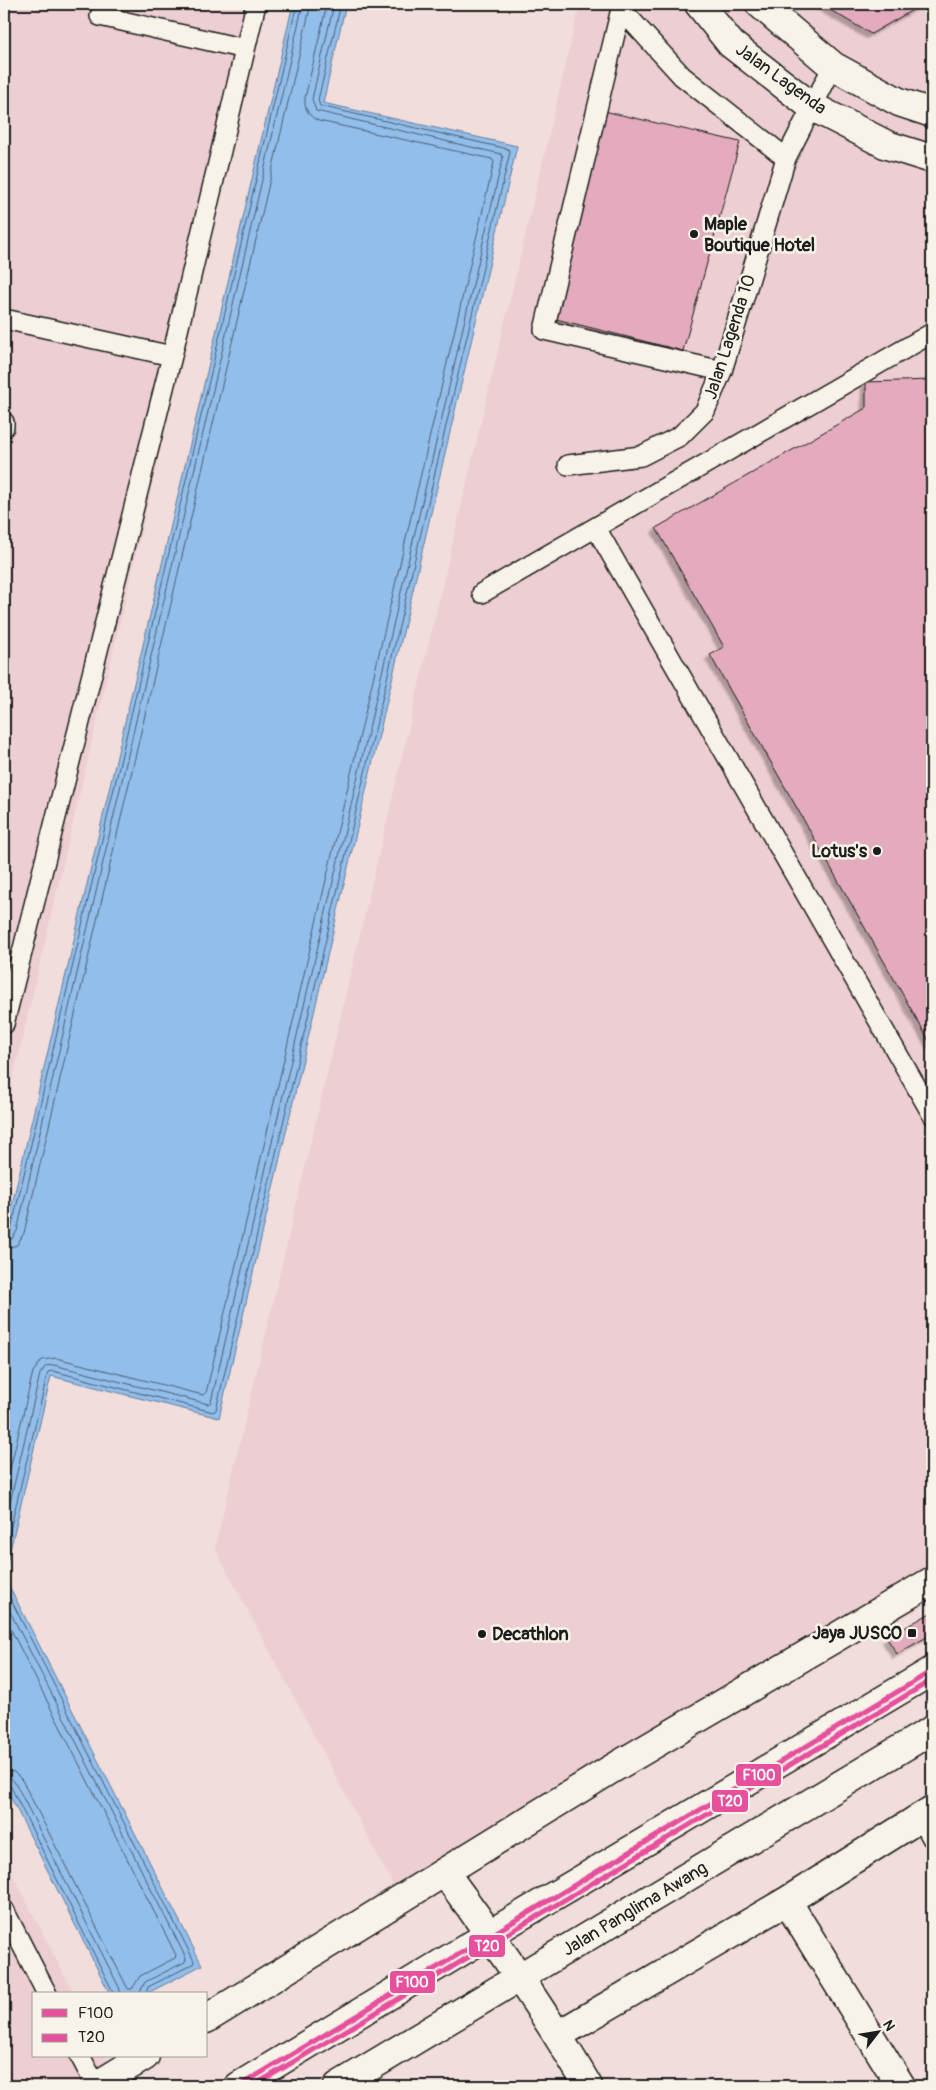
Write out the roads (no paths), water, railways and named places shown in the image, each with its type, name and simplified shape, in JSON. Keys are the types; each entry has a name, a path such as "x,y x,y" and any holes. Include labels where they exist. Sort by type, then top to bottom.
{"street":[{"name":"Jalan Lagenda","path":"698,4 731,44 811,106 887,145 932,159"},
{"path":"760,4 833,66 899,102 932,113"},
{"path":"208,2018 610,1770 932,1581"},
{"path":"239,2086 932,1671"},
{"name":"Jalan Panglima Awang","path":"338,2086 932,1730"},
{"path":"558,2035 786,1901 928,1822"},
{"path":"445,1873 520,1977 558,2035 588,2086"},
{"path":"786,1901 901,2086"},
{"path":"96,2086 142,2058"}],"lane":[{"path":"4,1024 172,356 256,4"},
{"path":"722,371 544,330 621,9 682,76 786,158"},
{"path":"100,16 245,49"},
{"name":"Jalan Lagenda 10","path":"568,465 641,456 680,436 705,411 722,371 786,158 833,66"},
{"path":"4,319 172,356"},
{"path":"482,593 932,333"},
{"path":"4,422 4,427"},
{"path":"596,528 932,1114"},
{"path":"4,1910 46,1992"},
{"path":"81,2058 96,2086"}],"water":[{"path":"293,4 346,4 323,103 517,146 219,1418 51,1376 4,1576 4,1239"},
{"path":"4,1576 202,1965 150,1992 109,1992 4,1784"}],"place":[{"name":"Maple Boutique Hotel","path":"694,234"},
{"name":"Lotus's","path":"877,851"},
{"name":"Jaya JUSCO","path":"912,1633"},
{"name":"Decathlon","path":"482,1634"}]}
